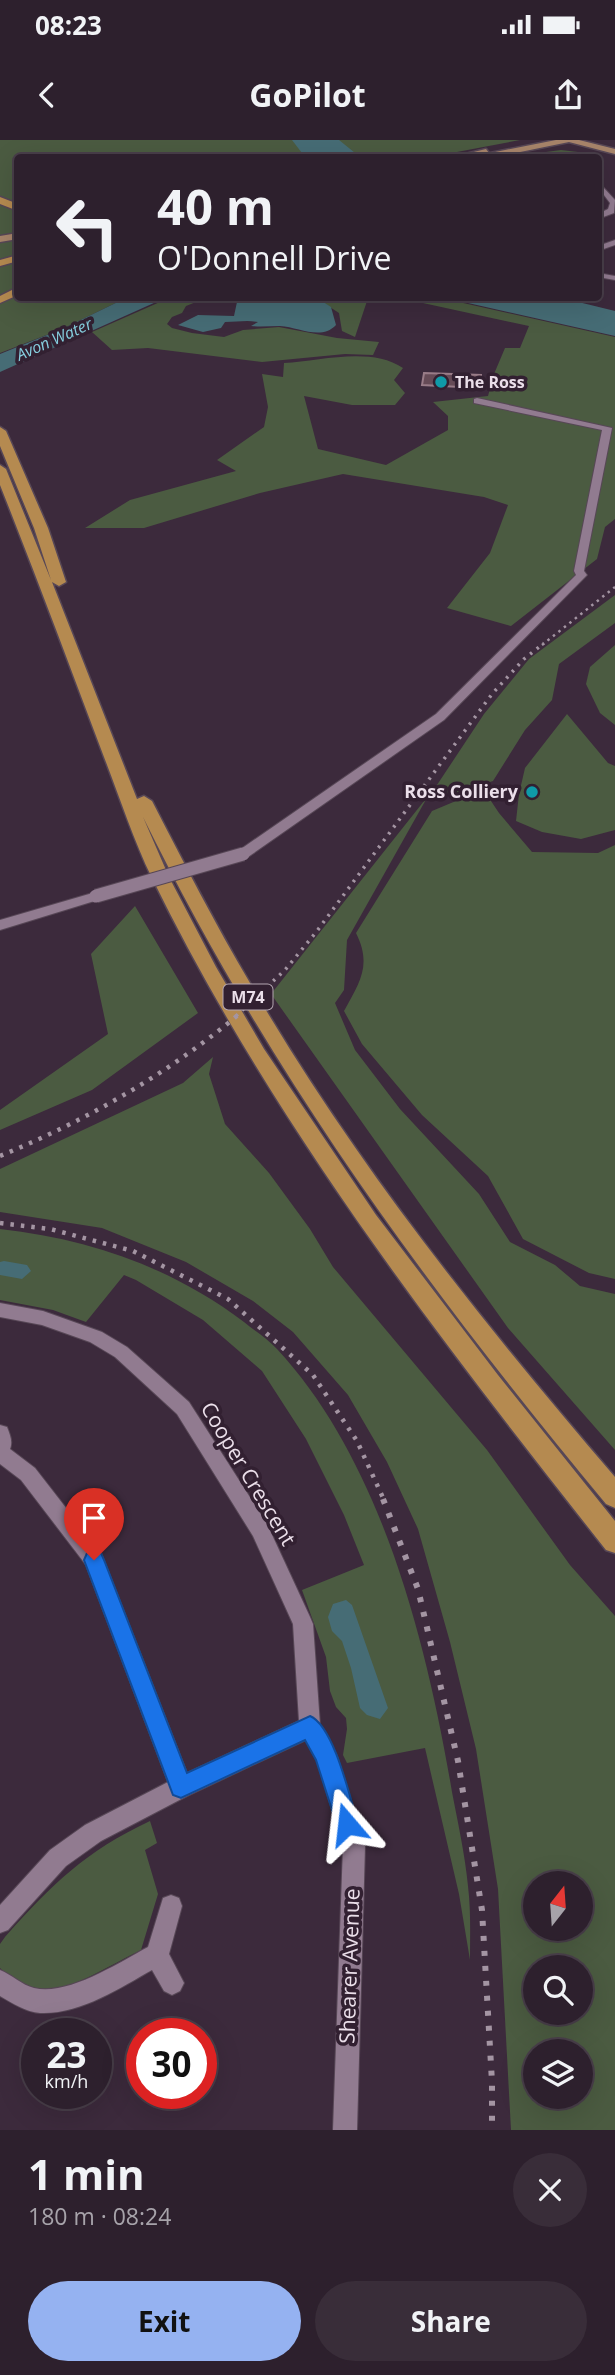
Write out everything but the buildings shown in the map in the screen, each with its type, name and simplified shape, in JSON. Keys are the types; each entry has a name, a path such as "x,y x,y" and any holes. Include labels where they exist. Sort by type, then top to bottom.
{"highway":[{"path":"0,300 14,284"},
{"name":"M74","path":"0,431 41,527 106,720 175,868 275,1044 399,1225 539,1408 615,1496"},
{"name":"M74","path":"0,469 159,876 247,1040 319,1153 388,1249 474,1365 615,1541"}],"main road":[{"path":"473,154 542,140"},
{"path":"496,154 570,140 615,151"},
{"path":"587,140 615,151"}],"street":[{"path":"602,191 614,203 614,207 612,212 602,216"},
{"path":"0,925 243,854 440,717 582,575 579,571 607,428 477,401"},
{"name":"Cooper Crescent","path":"0,1310 43,1318 96,1337 121,1353 183,1408 260,1530 303,1624 310,1727"},
{"path":"0,1433 3,1443 0,1452 28,1474 94,1560 181,1787"},
{"path":"0,1922 58,1858 93,1833 181,1787 310,1727"},
{"name":"Shearer Avenue","path":"310,1727 326,1756 354,1846 345,2130"},
{"path":"171,1906 157,1955 172,1983"},
{"path":"0,1982 21,1996 41,2001 73,1995 157,1955"}],"shaded area":[{"path":"0,140 520,140 446,154 14,154 14,301 120,301 62,329 0,353"},
{"path":"561,150 595,154 531,154"},
{"path":"162,301 198,301 186,306 182,313 172,317 167,324 192,333 224,337 243,330 279,327 337,338 379,342 373,355 345,354 262,362 148,348 112,350 92,332"},
{"path":"321,301 367,301 355,337 342,331 339,313"},
{"path":"414,301 454,301 615,337 615,519 605,527 597,559 511,626 447,608 490,553 508,505 484,497 343,474 260,493 144,528 85,528 130,500 236,471 217,460 264,427 268,407 262,374 283,377 284,363 361,356 390,361 403,368 394,380 405,393 395,405 352,405 304,396 318,449 386,465 448,430 448,416 433,402 488,396 505,348 520,348 529,326"},
{"path":"615,595 615,623 559,664 552,700 525,730 493,781 450,795 435,788 484,714 529,659"},
{"path":"615,645 615,725 600,713 586,684 590,667"},
{"path":"567,714 608,763 615,766 615,830 581,839 542,832 516,821 525,768"},
{"path":"487,795 532,852 598,853 615,845 615,1279 589,1273 523,1239 488,1176 422,1115 362,1044 344,1011 362,973 363,955 356,933 432,811 463,798"},
{"path":"428,796 347,940 344,990 335,1003 355,1050 400,1109 479,1194 510,1242 555,1265 580,1286 615,1294 615,1450 508,1328 271,994"},
{"path":"135,906 198,1013 92,1090 0,1130 0,1110 108,1034 91,954"},
{"path":"213,1057 209,1074 225,1124 269,1173 310,1229 333,1267 487,1450 570,1565 615,1616 615,2130 511,2130 498,1889 476,1749 450,1642 418,1529 387,1462 348,1395 293,1332 253,1301 186,1262 102,1228 0,1212 0,1169 183,1083"},
{"path":"0,1229 98,1248 158,1271 188,1286 270,1342 314,1394 345,1445 372,1500 413,1617 442,1735 467,1874 470,1960 459,1894 425,1748 347,1763 343,1755 346,1718 336,1707 330,1691 326,1657 302,1590 364,1565 344,1515 306,1439 262,1371 203,1320 136,1280 124,1275 86,1322 53,1310 0,1300"},
{"path":"150,1821 157,1843 145,1850 158,1894 141,1950 75,1983 49,1990 27,1987 4,1972 0,1968 0,1944 38,1901 88,1857"}],"water":[{"path":"292,140 339,140 356,154 303,154"},
{"name":"Avon Water","path":"120,301 158,301 0,372 0,354 62,329"},
{"path":"322,301 331,307 336,325 330,330 317,333 280,326 251,326 258,322 250,321 225,322 221,328 203,332 178,325 198,315 234,316 237,302"},
{"path":"459,301 574,301 615,311 615,336"},
{"path":"0,1262 27,1265 31,1271 22,1279 0,1275"},
{"path":"346,1600 352,1605 388,1708 380,1719 367,1715 360,1708 342,1641 332,1631 328,1617 333,1604"}],"railway":[{"path":"542,645 615,587"},
{"path":"236,1016 285,970 317,931 492,694 524,659 544,643"},
{"path":"0,1156 64,1127 125,1094 183,1057 238,1015"},
{"path":"0,1223 50,1229 133,1251 228,1299 313,1375 357,1441 384,1500"},
{"path":"383,1499 418,1589 458,1761 482,1910 492,2082 492,2130"}],"place":[{"name":"The Ross","path":"441,382"},
{"name":"Ross Colliery","path":"532,792"}],"route":[{"path":"94,1560 181,1787 310,1727 326,1756 347,1824"}]}
